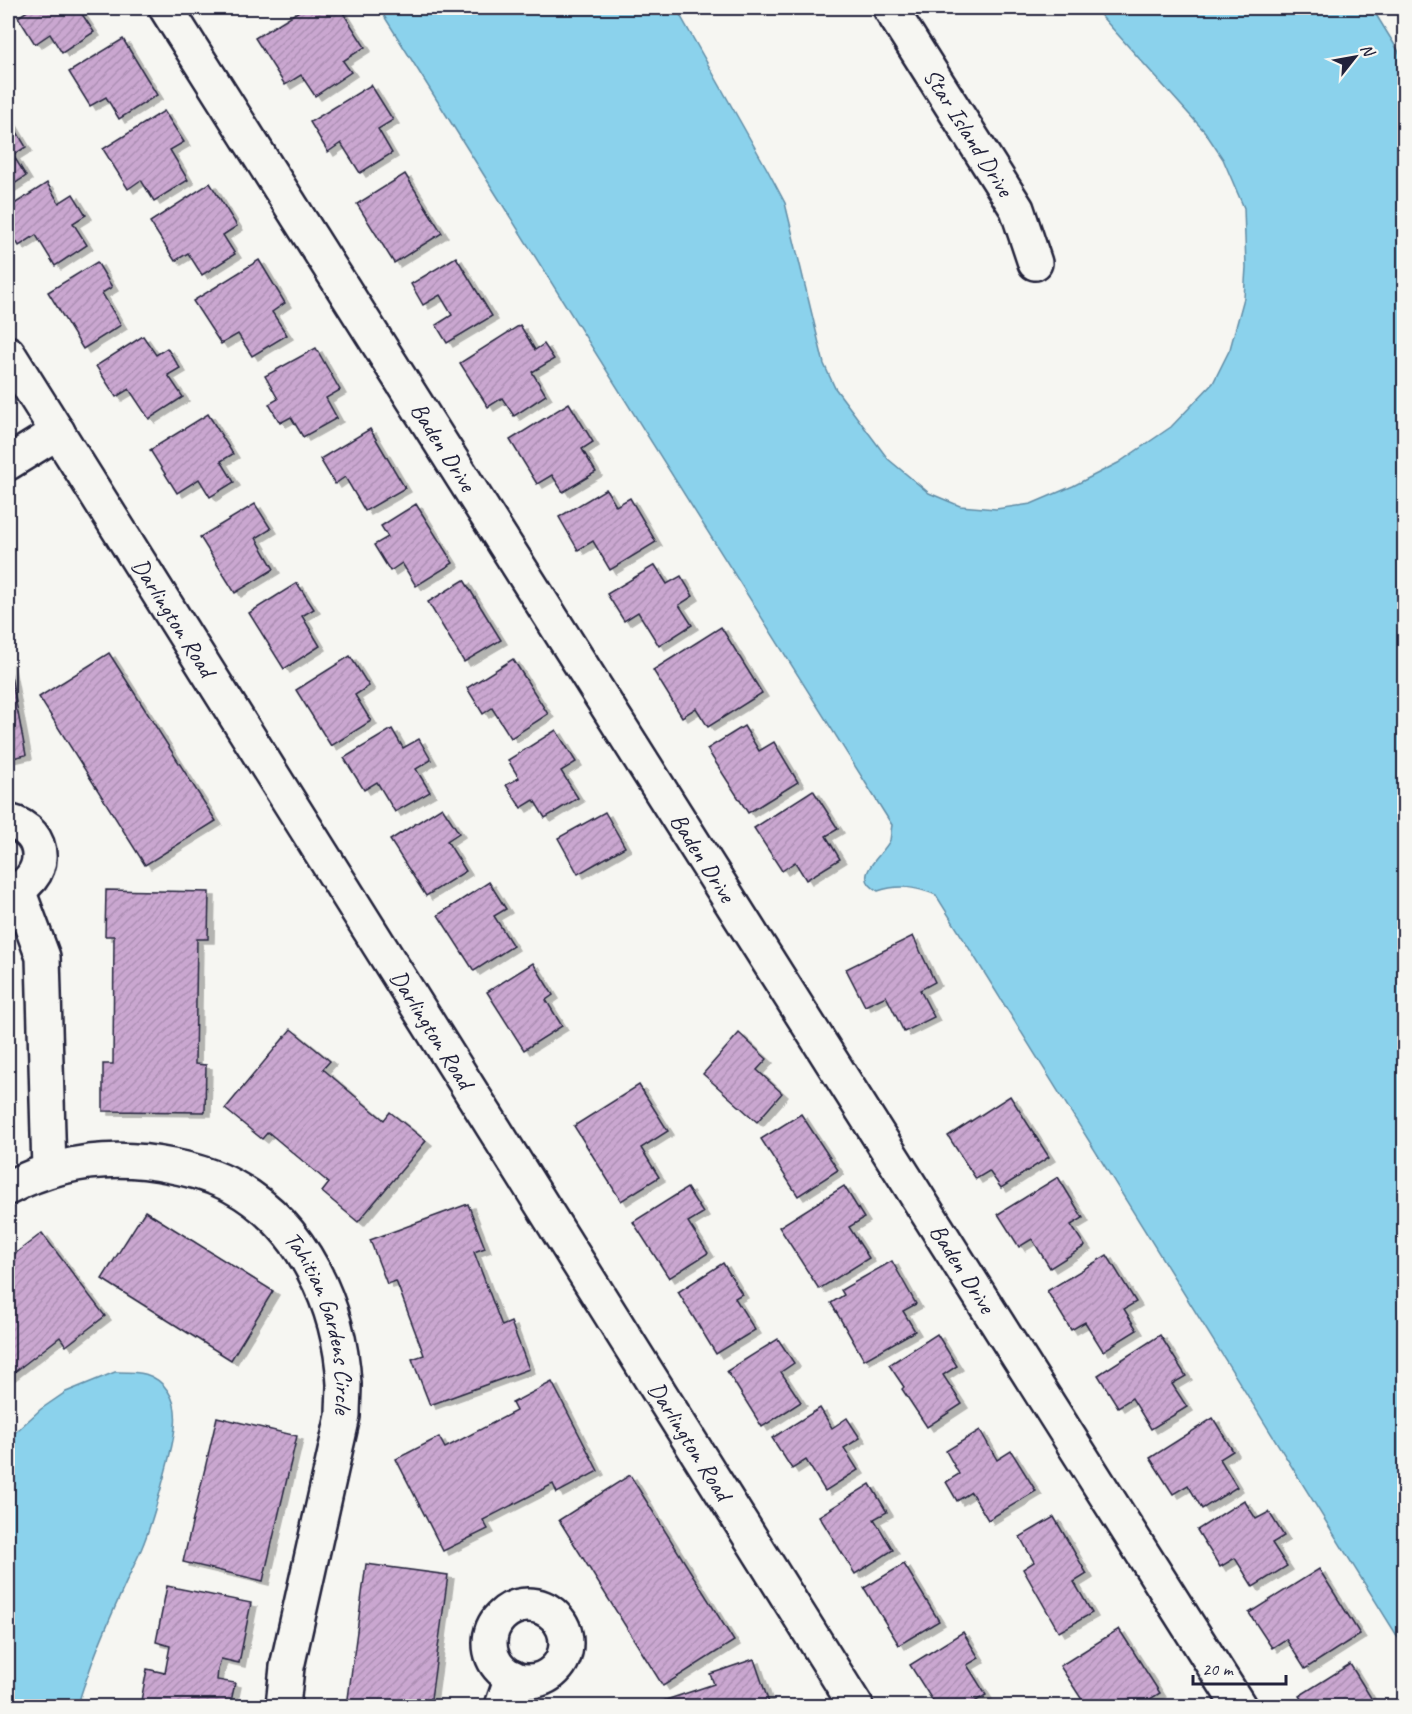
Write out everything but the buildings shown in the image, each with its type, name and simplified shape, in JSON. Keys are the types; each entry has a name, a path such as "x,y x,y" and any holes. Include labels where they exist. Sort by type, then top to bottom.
{"street":[{"name":"Baden Drive","path":"166,8 1239,1707"},
{"name":"Star Island Drive","path":"890,8 1017,209 1035,263"},
{"name":"Darlington Road","path":"8,353 856,1707"},
{"path":"8,463 58,432"},
{"path":"8,821 18,823 28,830 35,840 38,851 39,863 35,874 28,884 13,892 43,957 49,1170"},
{"name":"Tahitian Gardens Circle","path":"8,1188 49,1170 85,1162 119,1160 154,1162 210,1176 251,1197 284,1227 298,1243 318,1278 331,1311 340,1355 344,1385 343,1416 287,1666 283,1707"}],"water":[{"path":"379,8 676,8 785,203 824,364 835,388 888,459 929,493 960,506 996,509 1031,504 1073,486 1118,463 1171,427 1213,383 1230,349 1244,298 1246,267 1244,208 1223,159 1205,132 1094,8 1372,8 1404,60 1404,1647 936,895 907,887 878,891 870,885 867,872 887,846 892,825"},
{"path":"115,1372 151,1376 163,1384 175,1408 172,1445 153,1518 100,1641 78,1706 8,1706 8,1439 41,1409 66,1392"}]}
